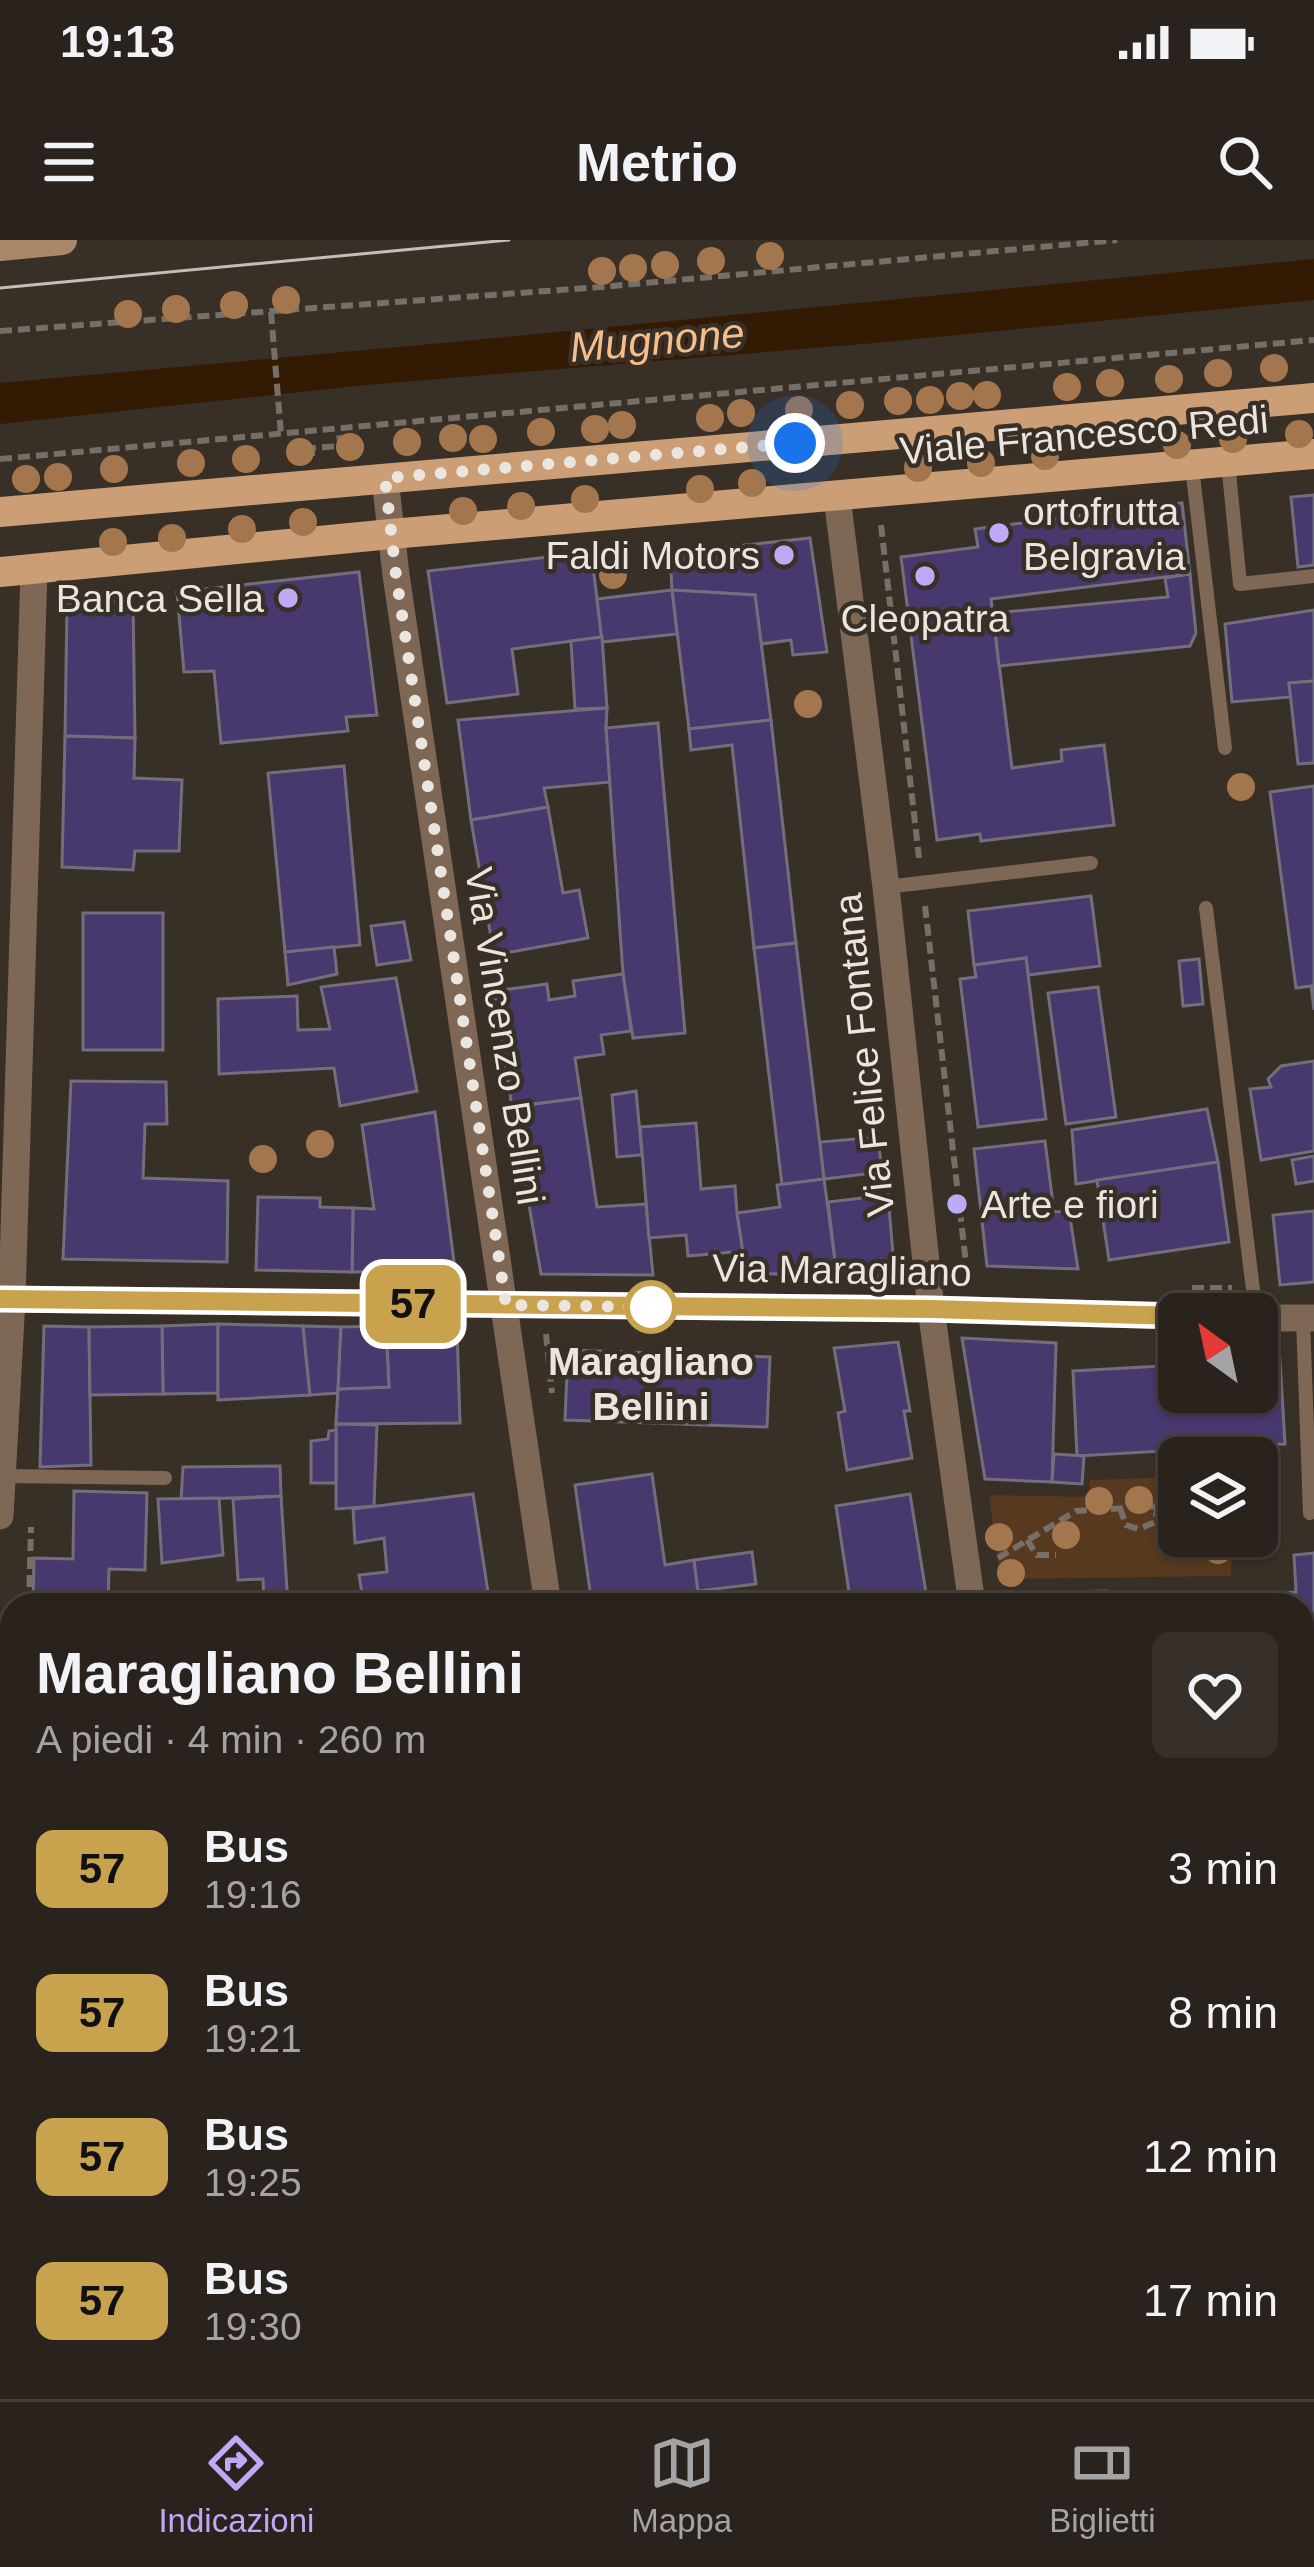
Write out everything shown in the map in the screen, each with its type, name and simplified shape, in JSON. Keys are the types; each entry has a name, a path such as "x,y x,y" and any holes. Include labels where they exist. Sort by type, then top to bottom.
{"main road":[{"name":"Viale Francesco Redi","path":"0,512 1314,398"},
{"name":"Viale Francesco Redi","path":"0,572 1314,454"}],"street":[{"path":"0,246 62,240"},
{"name":"Via Vincenzo Bellini","path":"385,478 546,1593"},
{"name":"Via Felice Fontana","path":"837,497 886,887 931,1309 970,1593"},
{"path":"0,1516 34,569"},
{"name":"Via Maragliano","path":"6,1299 1158,1315"},
{"path":"1278,1317 1309,1318"}],"lane":[{"path":"1228,462 1240,584 1314,576"},
{"path":"1192,464 1225,748"},
{"path":"886,887 1091,863"},
{"path":"1205,908 1255,1293"},
{"path":"1309,1318 1310,1513"},
{"path":"2,1476 165,1478"}],"path":[{"path":"0,331 601,287 1117,240"},
{"path":"270,310 281,434"},
{"path":"0,459 1314,340"},
{"path":"990,1563 1076,1511 1120,1508 1158,1506 1155,1522 1138,1528 1126,1525 1120,1508"},
{"path":"1027,1540 1037,1555 1056,1555"}],"shaded area":[{"path":"1158,1478 1158,1557 1232,1557 1231,1576 1000,1579 989,1495 1089,1497 1090,1480"}],"water":[{"name":"Mugnone","path":"1314,259 1314,300 875,343 366,385 0,424 0,383"}],"building":[{"path":"1314,495 1314,565 1298,567 1291,497"},
{"path":"1182,503 1190,574 991,599 1012,768 1062,761 1061,750 1104,745 1114,825 981,841 980,834 937,840 901,557 978,547 975,529"},
{"path":"810,538 827,652 793,655 791,640 761,644 755,595 672,590 670,553"},
{"path":"591,552 602,637 512,649 518,694 447,703 428,571"},
{"path":"359,572 377,715 346,717 348,731 221,743 214,671 184,672 177,592"},
{"path":"1190,574 1196,633 1190,646 999,666 993,613 1168,597 1165,578"},
{"path":"672,590 755,595 771,720 689,729"},
{"path":"672,590 677,634 602,642 597,599"},
{"path":"133,600 135,738 65,736 67,605"},
{"path":"1314,610 1314,681 1289,683 1291,697 1232,702 1225,624"},
{"path":"602,637 607,708 575,709 571,641"},
{"path":"1314,681 1314,763 1298,764 1289,683"},
{"path":"607,708 611,782 544,788 548,807 471,820 458,720"},
{"path":"771,720 796,943 754,948 732,745 691,750 689,729"},
{"path":"658,723 685,1033 633,1038 623,974 606,728"},
{"path":"65,736 135,738 134,778 182,780 179,851 135,851 133,870 62,867"},
{"path":"344,766 360,945 285,952 268,773"},
{"path":"1314,786 1314,1010 1311,986 1296,988 1270,792"},
{"path":"548,807 563,893 579,890 588,938 494,955 471,820"},
{"path":"1091,896 1100,966 1028,975 1026,958 974,965 968,911"},
{"path":"83,913 163,913 163,1050 83,1050"},
{"path":"404,922 411,960 377,965 371,926"},
{"path":"796,943 824,1179 782,1185 754,948"},
{"path":"334,947 337,974 288,985 285,952"},
{"path":"1026,958 1046,1119 978,1127 960,979 976,977 974,965"},
{"path":"1199,959 1203,1004 1183,1006 1179,961"},
{"path":"623,974 631,1031 601,1035 604,1054 575,1058 581,1098 512,1107 494,991 547,984 549,1000 575,996 573,981"},
{"path":"396,978 417,1091 340,1106 334,1068 219,1074 218,999 297,996 298,1030 330,1029 321,987"},
{"path":"1098,987 1116,1117 1066,1124 1048,993"},
{"path":"1314,1061 1314,1151 1261,1160 1250,1089 1271,1087 1268,1079 1281,1066"},
{"path":"71,1081 166,1082 167,1124 145,1124 143,1178 228,1181 227,1262 63,1259"},
{"path":"636,1091 642,1155 617,1157 612,1095"},
{"path":"581,1098 597,1207 646,1204 653,1275 541,1274 512,1107"},
{"path":"1207,1109 1218,1162 1076,1184 1072,1130"},
{"path":"435,1112 455,1270 352,1272 353,1208 374,1209 362,1125"},
{"path":"696,1123 701,1189 735,1186 744,1251 688,1256 686,1235 649,1238 640,1127"},
{"path":"878,1137 882,1172 824,1179 820,1142"},
{"path":"1045,1141 1054,1212 1069,1211 1078,1269 987,1266 974,1149"},
{"path":"1314,1156 1314,1181 1296,1184 1292,1160"},
{"path":"1218,1162 1229,1242 1109,1260 1097,1180"},
{"path":"824,1179 837,1276 746,1273 737,1213 780,1207 777,1185"},
{"path":"888,1195 895,1278 837,1276 828,1202"},
{"path":"258,1197 320,1198 320,1207 353,1208 352,1272 256,1270"},
{"path":"1314,1211 1314,1282 1280,1285 1273,1215"},
{"path":"218,1324 218,1393 163,1394 162,1326"},
{"path":"218,1324 303,1326 310,1395 218,1400"},
{"path":"44,1326 89,1327 91,1465 40,1467"},
{"path":"162,1326 163,1394 90,1395 89,1327"},
{"path":"303,1326 341,1327 338,1393 310,1395"},
{"path":"386,1326 457,1329 460,1423 336,1424 338,1389 389,1387"},
{"path":"386,1326 389,1387 338,1389 341,1327"},
{"path":"962,1338 1056,1343 1052,1482 985,1479"},
{"path":"898,1342 910,1411 904,1411 912,1458 847,1470 838,1413 845,1411 834,1348"},
{"path":"568,1350 770,1357 767,1427 565,1420"},
{"path":"1278,1359 1285,1444 1278,1444 1278,1437 1158,1437 1158,1451 1077,1456 1073,1371 1158,1366 1158,1413 1278,1413"},
{"path":"336,1424 377,1425 374,1506 336,1509"},
{"path":"336,1430 336,1483 311,1483 311,1441 328,1439 329,1431"},
{"path":"1054,1454 1084,1456 1082,1484 1052,1482"},
{"path":"280,1466 281,1496 181,1500 183,1467"},
{"path":"652,1474 665,1565 694,1560 698,1591 590,1593 575,1485"},
{"path":"74,1491 147,1493 145,1570 109,1569 108,1593 33,1593 34,1558 73,1559"},
{"path":"473,1494 488,1593 362,1593 359,1575 387,1572 384,1538 355,1543 353,1509"},
{"path":"910,1494 926,1593 849,1593 836,1506"},
{"path":"281,1496 287,1593 264,1593 263,1579 238,1580 233,1499"},
{"path":"219,1498 223,1555 162,1563 158,1499"},
{"path":"752,1552 756,1584 698,1591 694,1560"},
{"path":"1314,1553 1314,1593 1284,1593 1296,1592 1294,1555"}],"tram line":[{"path":"0,288 509,240"}],"bus line":[{"name":"57","path":"0,1299 1158,1315"}],"place":[{"name":"ortofrutta Belgravia","path":"999,533"},
{"name":"Faldi Motors","path":"784,555"},
{"name":"Cleopatra","path":"925,576"},
{"name":"Banca Sella","path":"288,598"},
{"name":"Arte e fiori","path":"957,1204"},
{"name":"Maragliano Bellini","path":"651,1307"}],"route":[{"path":"651,1307 506,1305 385,478 795,443"}]}
